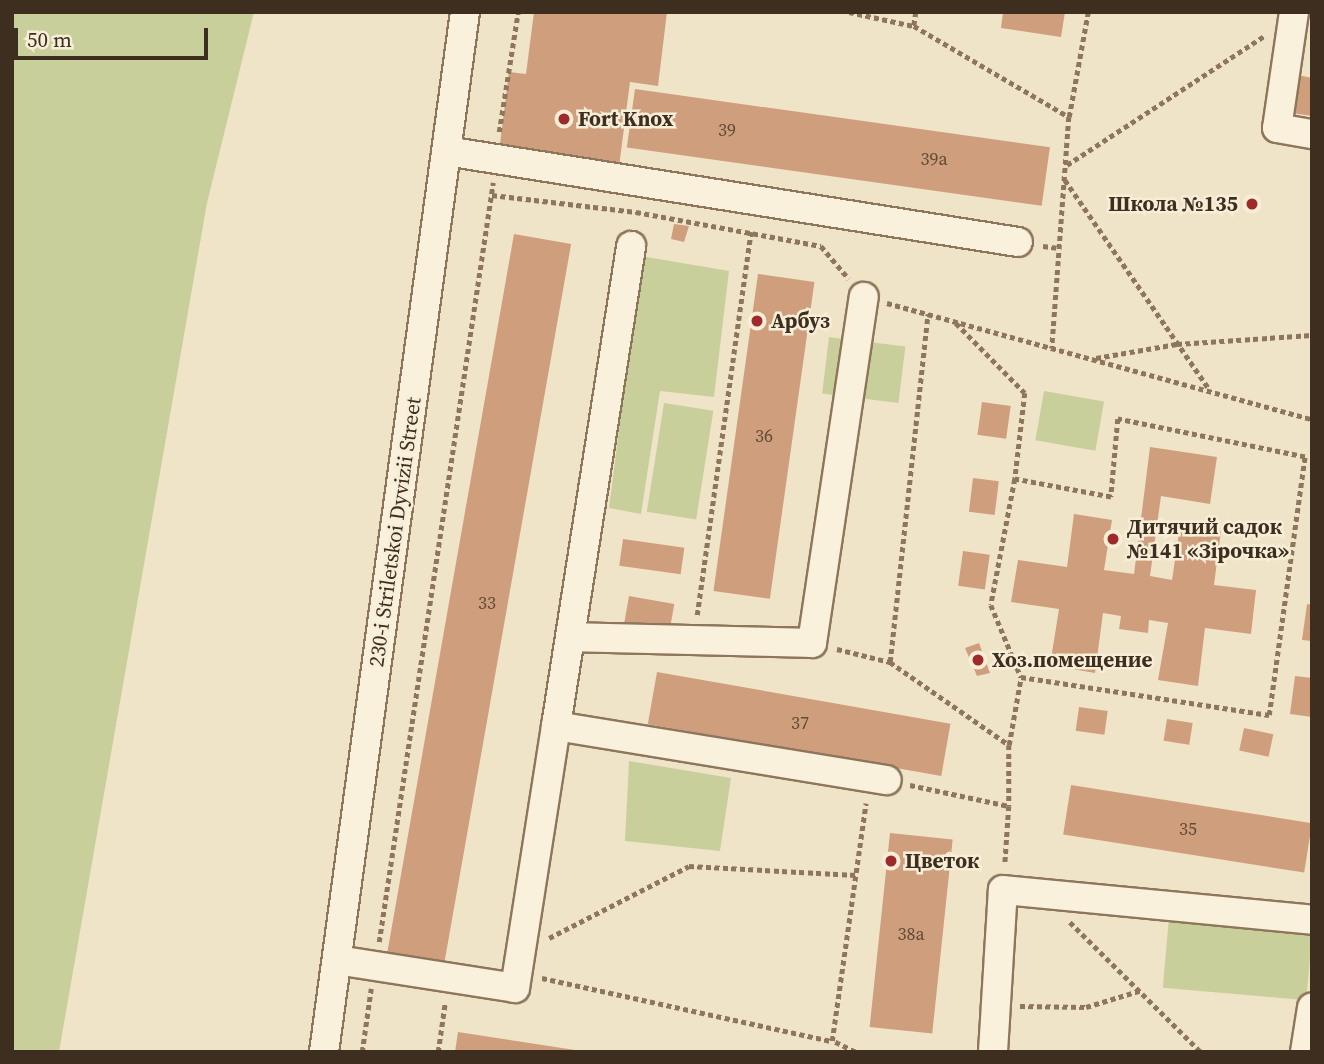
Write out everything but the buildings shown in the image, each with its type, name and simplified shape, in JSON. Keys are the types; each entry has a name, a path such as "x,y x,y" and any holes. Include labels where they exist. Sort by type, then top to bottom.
{"street":[{"name":"230-i Striletskoi Dyvizii Street","path":"324,1052 465,12"},
{"path":"1294,15 1278,128 1312,134"},
{"path":"446,151 1018,242"},
{"path":"337,960 515,988 631,246"},
{"path":"570,637 812,643 864,297"},
{"path":"556,726 878,779"},
{"path":"993,1052 998,1006 1003,890 1312,920"},
{"path":"1305,1052 1312,1008"}],"path":[{"path":"362,1052 518,12"},
{"path":"849,12 914,26 1069,117"},
{"path":"914,26 916,12"},
{"path":"1052,348 1069,117 1088,12"},
{"path":"1066,166 1294,15"},
{"path":"1065,179 1210,391"},
{"path":"492,195 751,232 821,246 864,297 1312,419"},
{"path":"694,640 751,232"},
{"path":"890,662 928,314"},
{"path":"956,322 1025,393 1015,479 991,605 1021,677 1009,745 1009,806 1003,890"},
{"path":"1091,359 1177,344 1312,335"},
{"path":"1015,479 1111,497 1118,419 1304,457 1269,715 1021,677"},
{"path":"812,643 890,662 1009,745"},
{"path":"832,1041 856,875 878,779 1009,806"},
{"path":"519,963 689,866 856,875"},
{"path":"1038,893 1142,989 1201,1052"},
{"path":"519,963 832,1041 855,1052"},
{"path":"438,1052 448,978"},
{"path":"998,1006 1086,1007 1142,989"}],"green space":[{"path":"12,12 254,12 207,203 59,1052 12,1052"},
{"path":"641,256 729,271 714,397 660,391 641,514 609,508"},
{"path":"829,337 905,346 898,403 822,394"},
{"path":"1044,391 1104,402 1095,451 1035,440"},
{"path":"664,403 713,411 696,519 647,512"},
{"path":"629,761 731,778 720,851 625,841"},
{"path":"1169,917 1312,930 1306,1000 1163,988"}],"place":[{"name":"Fort Knox","path":"564,119"},
{"name":"Школа №135","path":"1252,204"},
{"name":"Арбуз","path":"757,321"},
{"name":"Дитячий садок №141 «Зiрочка»","path":"1113,539"},
{"name":"Хоз.помещение","path":"978,660"},
{"name":"Цветок","path":"891,861"}]}
